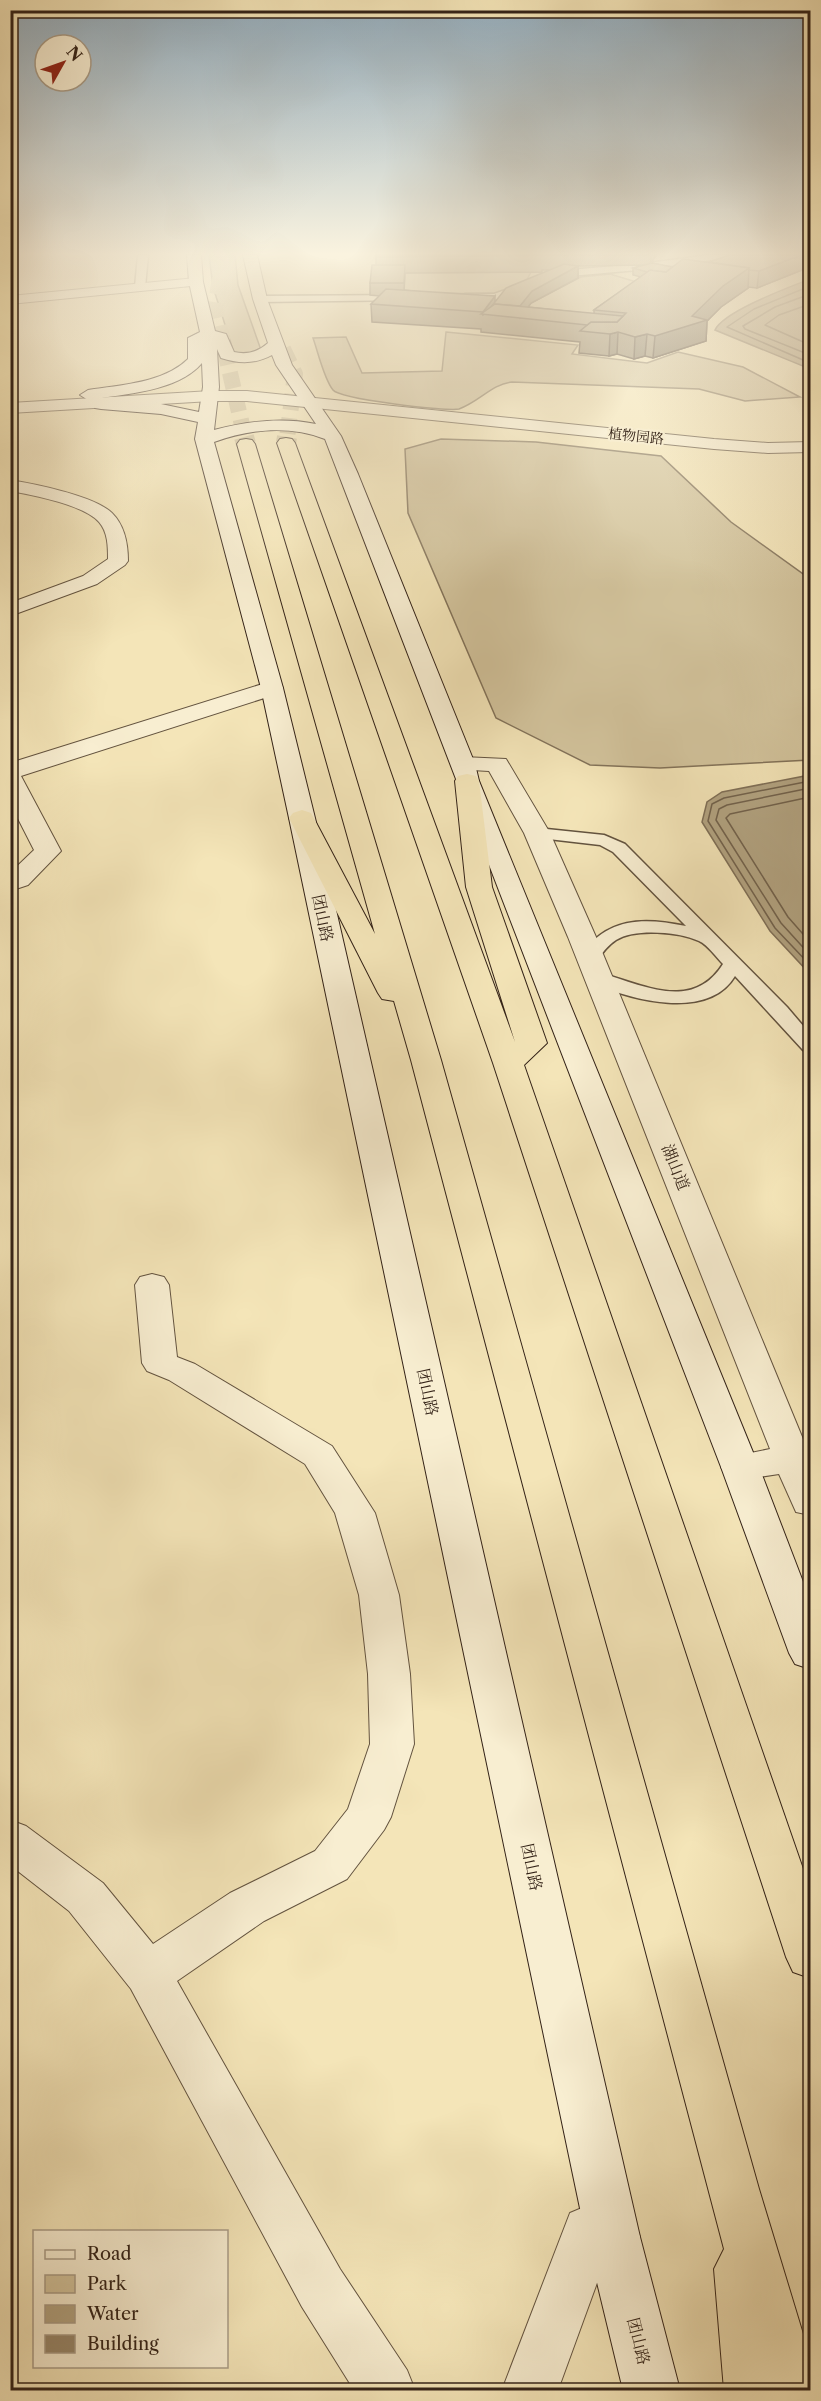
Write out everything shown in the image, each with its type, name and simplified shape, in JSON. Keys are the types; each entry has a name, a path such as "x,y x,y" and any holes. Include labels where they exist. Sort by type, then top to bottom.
{"highway":[{"path":"286,443 508,1063 810,1957"},
{"path":"246,444 426,1060 733,2189 792,2391"},
{"path":"465,772 479,887 532,1043 508,1063"},
{"path":"302,818 426,1060"},
{"path":"733,2189 753,2391"}],"main road":[{"path":"10,408 89,399 155,381 189,367"},
{"name":"团山路","path":"208,367 208,410 302,818 613,2237 652,2391"},
{"path":"285,367 332,436 740,1467 810,1653"},
{"name":"植物园路","path":"208,410 247,396 308,400 359,408 724,445 768,448 810,447"},
{"path":"89,399 161,409 208,410"},
{"path":"10,401 89,399 208,410 233,430 299,427 322,431 332,436"},
{"path":"10,484 38,490 104,515 118,539 118,561 90,580 10,610"},
{"path":"10,771 272,688"},
{"name":"湖山道","path":"465,772 496,764 537,833 802,1457 810,1502"},
{"path":"10,778 48,851 19,879 10,883"},
{"path":"148,1974 247,1907 331,1865 368,1817 392,1744 389,1674 379,1595 355,1513 319,1455 191,1377 160,1363 152,1285"},
{"path":"740,1467 802,1457"},
{"path":"10,1839 86,1897 148,1974 321,2288 387,2391"},
{"path":"530,2391 589,2231 613,2237"}],"lane":[{"path":"537,833 592,838 615,845 780,1011 810,1046"},
{"path":"706,938 683,930 640,928 621,931 605,938 594,947 595,968 637,994 681,997 702,993 718,985 728,976 732,965"}],"green space":[{"path":"322,367 359,367 362,373 442,371 442,367 743,367 800,397 745,401 699,389 512,382 498,386 459,409 416,407 340,394 333,390"},
{"path":"441,439 536,442 661,456 731,522 810,579 810,760 660,768 590,765 496,718 408,513 405,449"}],"water":[{"path":"810,775 810,974 770,931 702,822 707,802 722,792"}],"tunnel":[{"path":"229,367 245,438"},
{"path":"287,438 295,374 292,367"},
{"path":"244,437 246,444"},
{"path":"286,443 287,437"}]}
